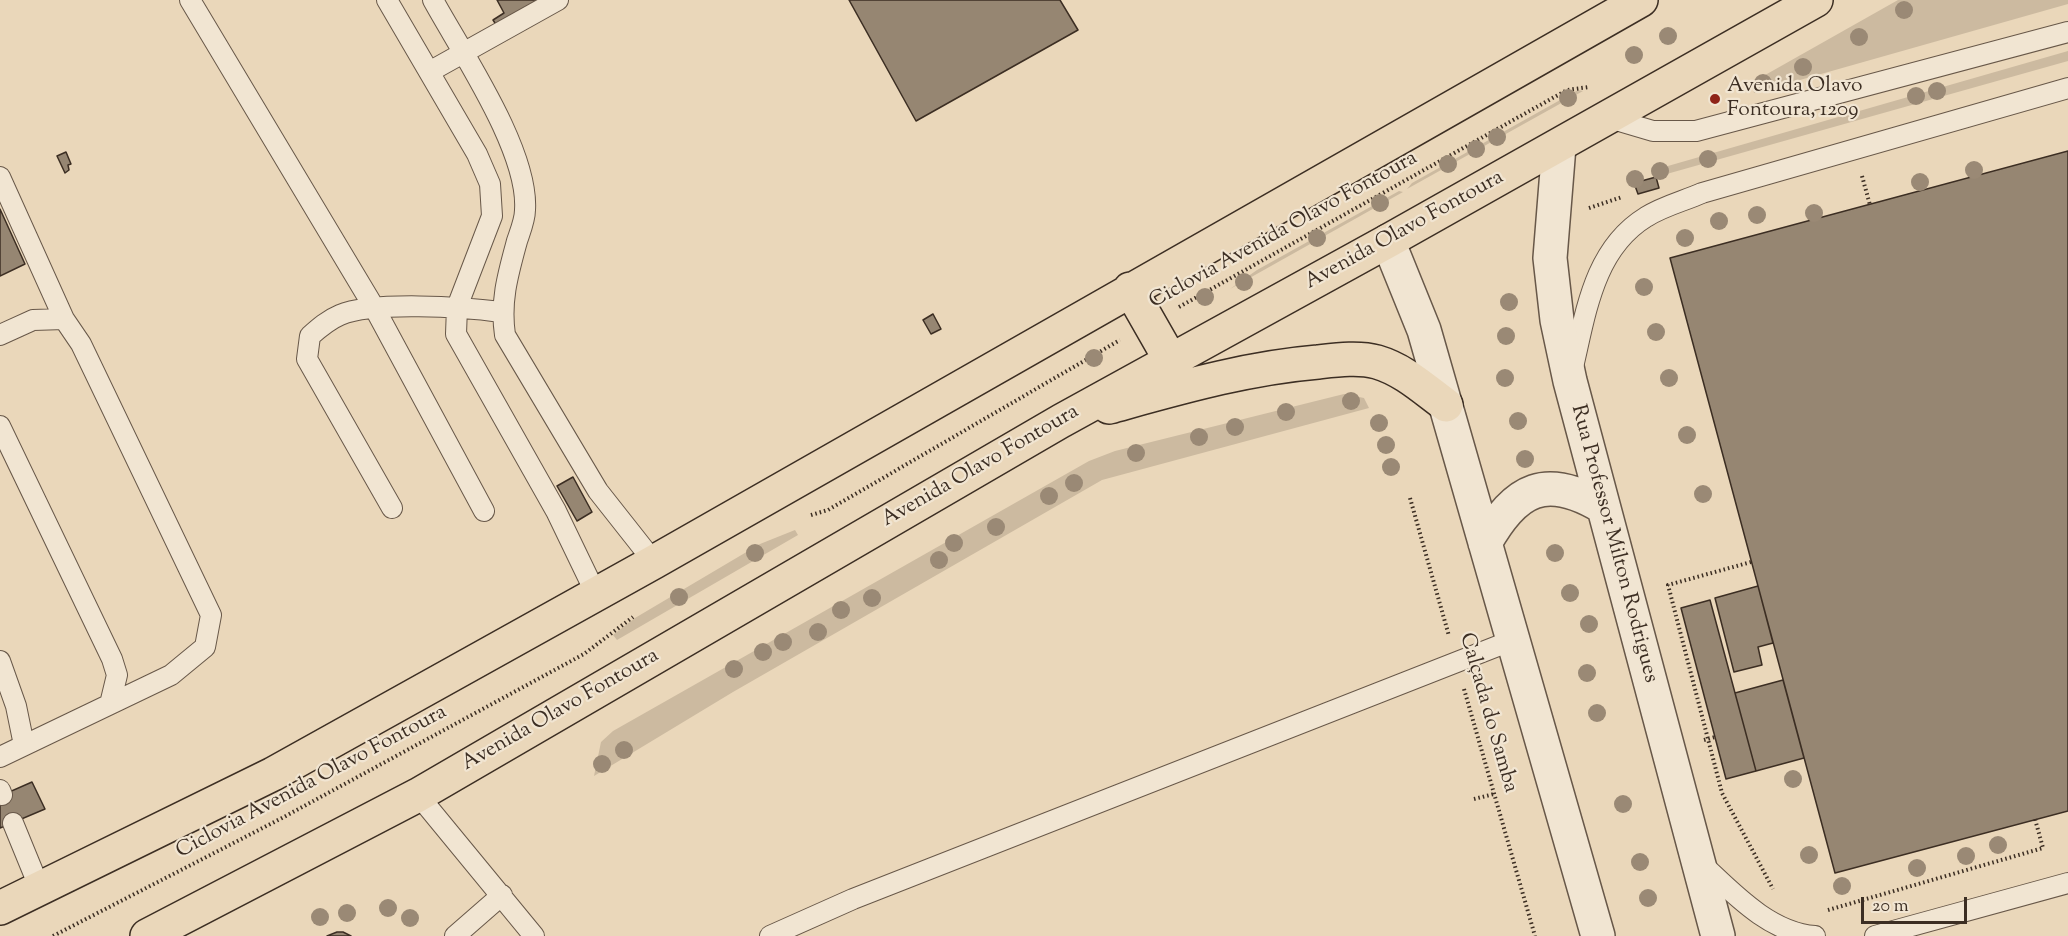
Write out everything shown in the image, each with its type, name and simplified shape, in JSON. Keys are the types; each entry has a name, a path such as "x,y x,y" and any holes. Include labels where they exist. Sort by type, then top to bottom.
{"main road":[{"path":"2,914 40,889 273,774 654,562 1641,0"},
{"name":"Avenida Olavo Fontoura","path":"147,936 418,795 1170,359 1559,146 1816,0"},
{"path":"1130,290 1170,359"},
{"path":"1061,421 1217,377 1290,364 1338,360 1375,362 1405,374 1446,405"}],"street":[{"name":"Rua Professor Milton Rodrigues","path":"1559,146 1550,258 1557,320 1570,381 1718,936"},
{"path":"1388,241 1424,330 1598,936"},
{"path":"1485,543 1504,511 1530,493 1546,489 1565,489 1580,493 1603,507"}],"lane":[{"path":"190,0 375,309 484,511"},
{"path":"387,0 477,154 490,184 492,216 457,307 456,334 556,511 596,594"},
{"path":"433,0 510,140 522,177 526,211 505,285 501,312 505,335 598,491 654,562"},
{"path":"429,72 558,0"},
{"path":"1609,118 1653,131 1696,131 2068,32"},
{"path":"1570,381 1592,286 1607,256 1646,216 1702,193 2068,88"},
{"path":"0,177 64,319 81,344 211,615 204,648 171,675 0,757"},
{"path":"392,508 307,359 310,336 326,322 342,314 375,309 457,307 501,312"},
{"path":"0,335 33,320 64,319"},
{"path":"0,426 112,659 117,675 110,704"},
{"path":"770,936 853,899 1513,640"},
{"path":"0,661 16,706 24,745"},
{"path":"418,795 502,894 534,936"},
{"path":"13,822 40,889"},
{"path":"1698,861 1753,910 1779,926 1815,936"},
{"path":"1875,936 2068,883"},
{"path":"454,936 502,894"}],"path":[{"name":"Ciclovia Avenida Olavo Fontoura","path":"828,510 1149,323 1567,90 1596,87"},
{"path":"1865,186 1870,205"},
{"name":"Calçada do Samba","path":"1410,498 1535,936"},
{"path":"1752,562 1668,585 1706,739 1725,798 1779,897"},
{"name":"Ciclovia Avenida Olavo Fontoura","path":"53,936 293,813 584,654"},
{"path":"1706,739 1715,737"},
{"path":"1474,800 1494,794"},
{"path":"1825,911 2043,848 2035,819"}],"shaded area":[{"path":"1898,0 2068,0 2068,4 1754,93 1751,83"},
{"path":"2068,51 2068,61 1656,177 1654,170"},
{"path":"1578,90 1583,91 1407,189 1412,183"},
{"path":"1399,191 1403,192 1230,289 1257,270"},
{"path":"1344,394 1364,398 1369,408 1102,480 733,692 594,776 601,742 613,731 1089,461 1115,451"},
{"path":"795,530 798,535 617,640 613,635 635,618 760,544"}],"building":[{"path":"497,0 542,0 497,26 493,20 504,13"},
{"path":"849,0 1060,0 1078,30 916,121"},
{"path":"2068,151 2068,811 1835,873 1670,258"},
{"path":"66,152 71,164 68,165 69,170 65,173 57,156"},
{"path":"1656,177 1659,188 1638,194 1634,183"},
{"path":"0,209 25,264 0,276"},
{"path":"933,314 941,329 931,334 923,320"},
{"path":"573,477 592,512 577,521 557,486"},
{"path":"1758,586 1773,643 1758,647 1762,665 1734,672 1715,598"},
{"path":"1710,600 1756,771 1726,779 1681,608"},
{"path":"1783,680 1804,758 1756,771 1735,693"},
{"path":"32,782 45,809 0,828 0,796"},
{"path":"343,932 351,936 327,936"}],"place":[{"name":"Avenida Olavo Fontoura, 1209","path":"1715,99"}]}
